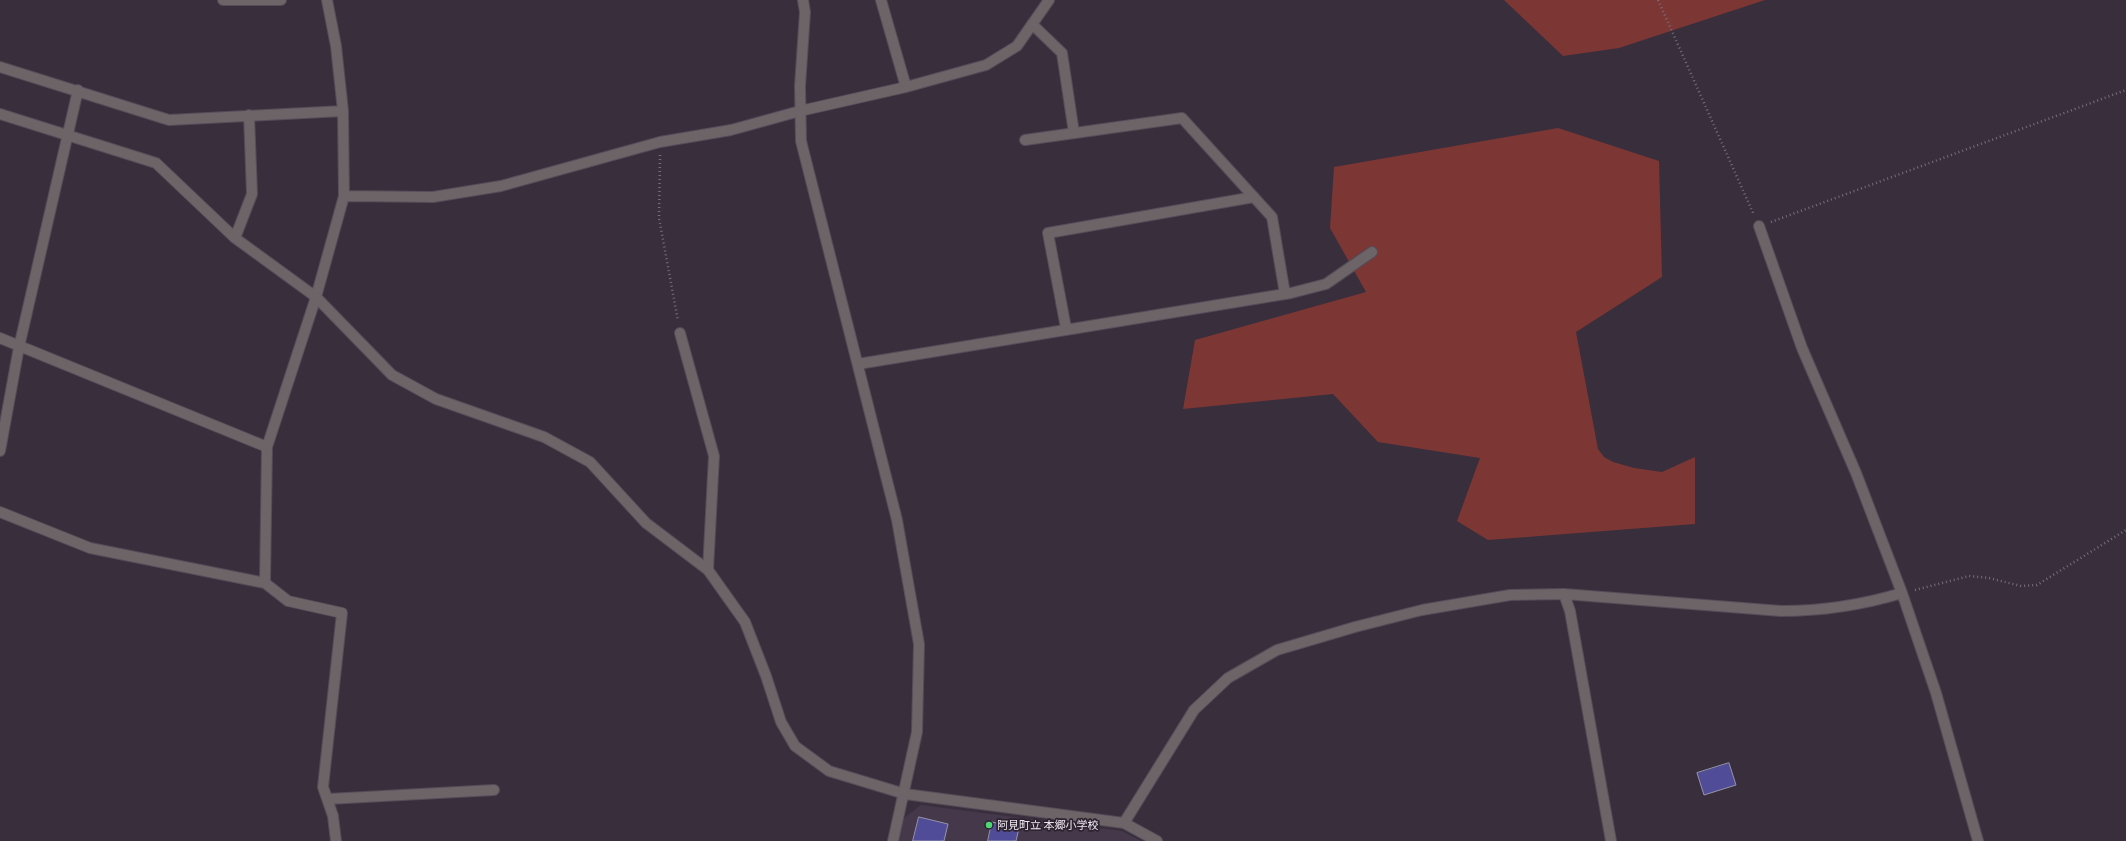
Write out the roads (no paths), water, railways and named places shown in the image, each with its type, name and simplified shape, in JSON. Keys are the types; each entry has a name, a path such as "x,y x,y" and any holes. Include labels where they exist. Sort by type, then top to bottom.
{"street":[{"path":"224,0 281,0"},
{"path":"264,583 268,447 316,297 344,196 343,110 336,46 327,0"},
{"path":"803,0 805,12 800,86 801,141 897,520 919,644 917,732 905,794 893,841"},
{"path":"344,196 433,197 501,186 660,142 732,130 800,111 906,87 986,65 1017,46 1049,0"},
{"path":"884,2 906,87"},
{"path":"1032,24 1062,53 1074,134"},
{"path":"0,67 78,90 169,120 343,110"},
{"path":"0,451 19,347 69,136 78,90"},
{"path":"0,114 156,163 235,238 316,297 392,375 436,399 544,437 590,462 646,523 708,570 745,622 766,676 780,722 795,746 829,771 905,794 1124,823 1157,841"},
{"path":"235,238 252,194 249,116"},
{"path":"1024,140 1182,118 1272,217 1285,294"},
{"path":"1066,328 1048,233 1254,197"},
{"path":"1759,226 1802,348 1856,473 1902,593 1936,692 1978,841"},
{"path":"858,364 1066,328 1285,294 1326,284 1372,252"},
{"path":"680,333 714,456 708,570"},
{"path":"0,338 268,447"},
{"path":"0,512 90,548 264,583 288,601 342,613 323,787 333,816 336,841"},
{"path":"1124,823 1194,710 1228,678 1277,650 1355,627 1422,610 1510,596 1564,594 1781,611 1807,611 1872,602 1902,593"},
{"path":"1564,594 1570,611 1611,841"},
{"path":"328,799 494,790"}],"place":[{"name":"阿見町立 本郷小学校","path":"989,825"}]}
